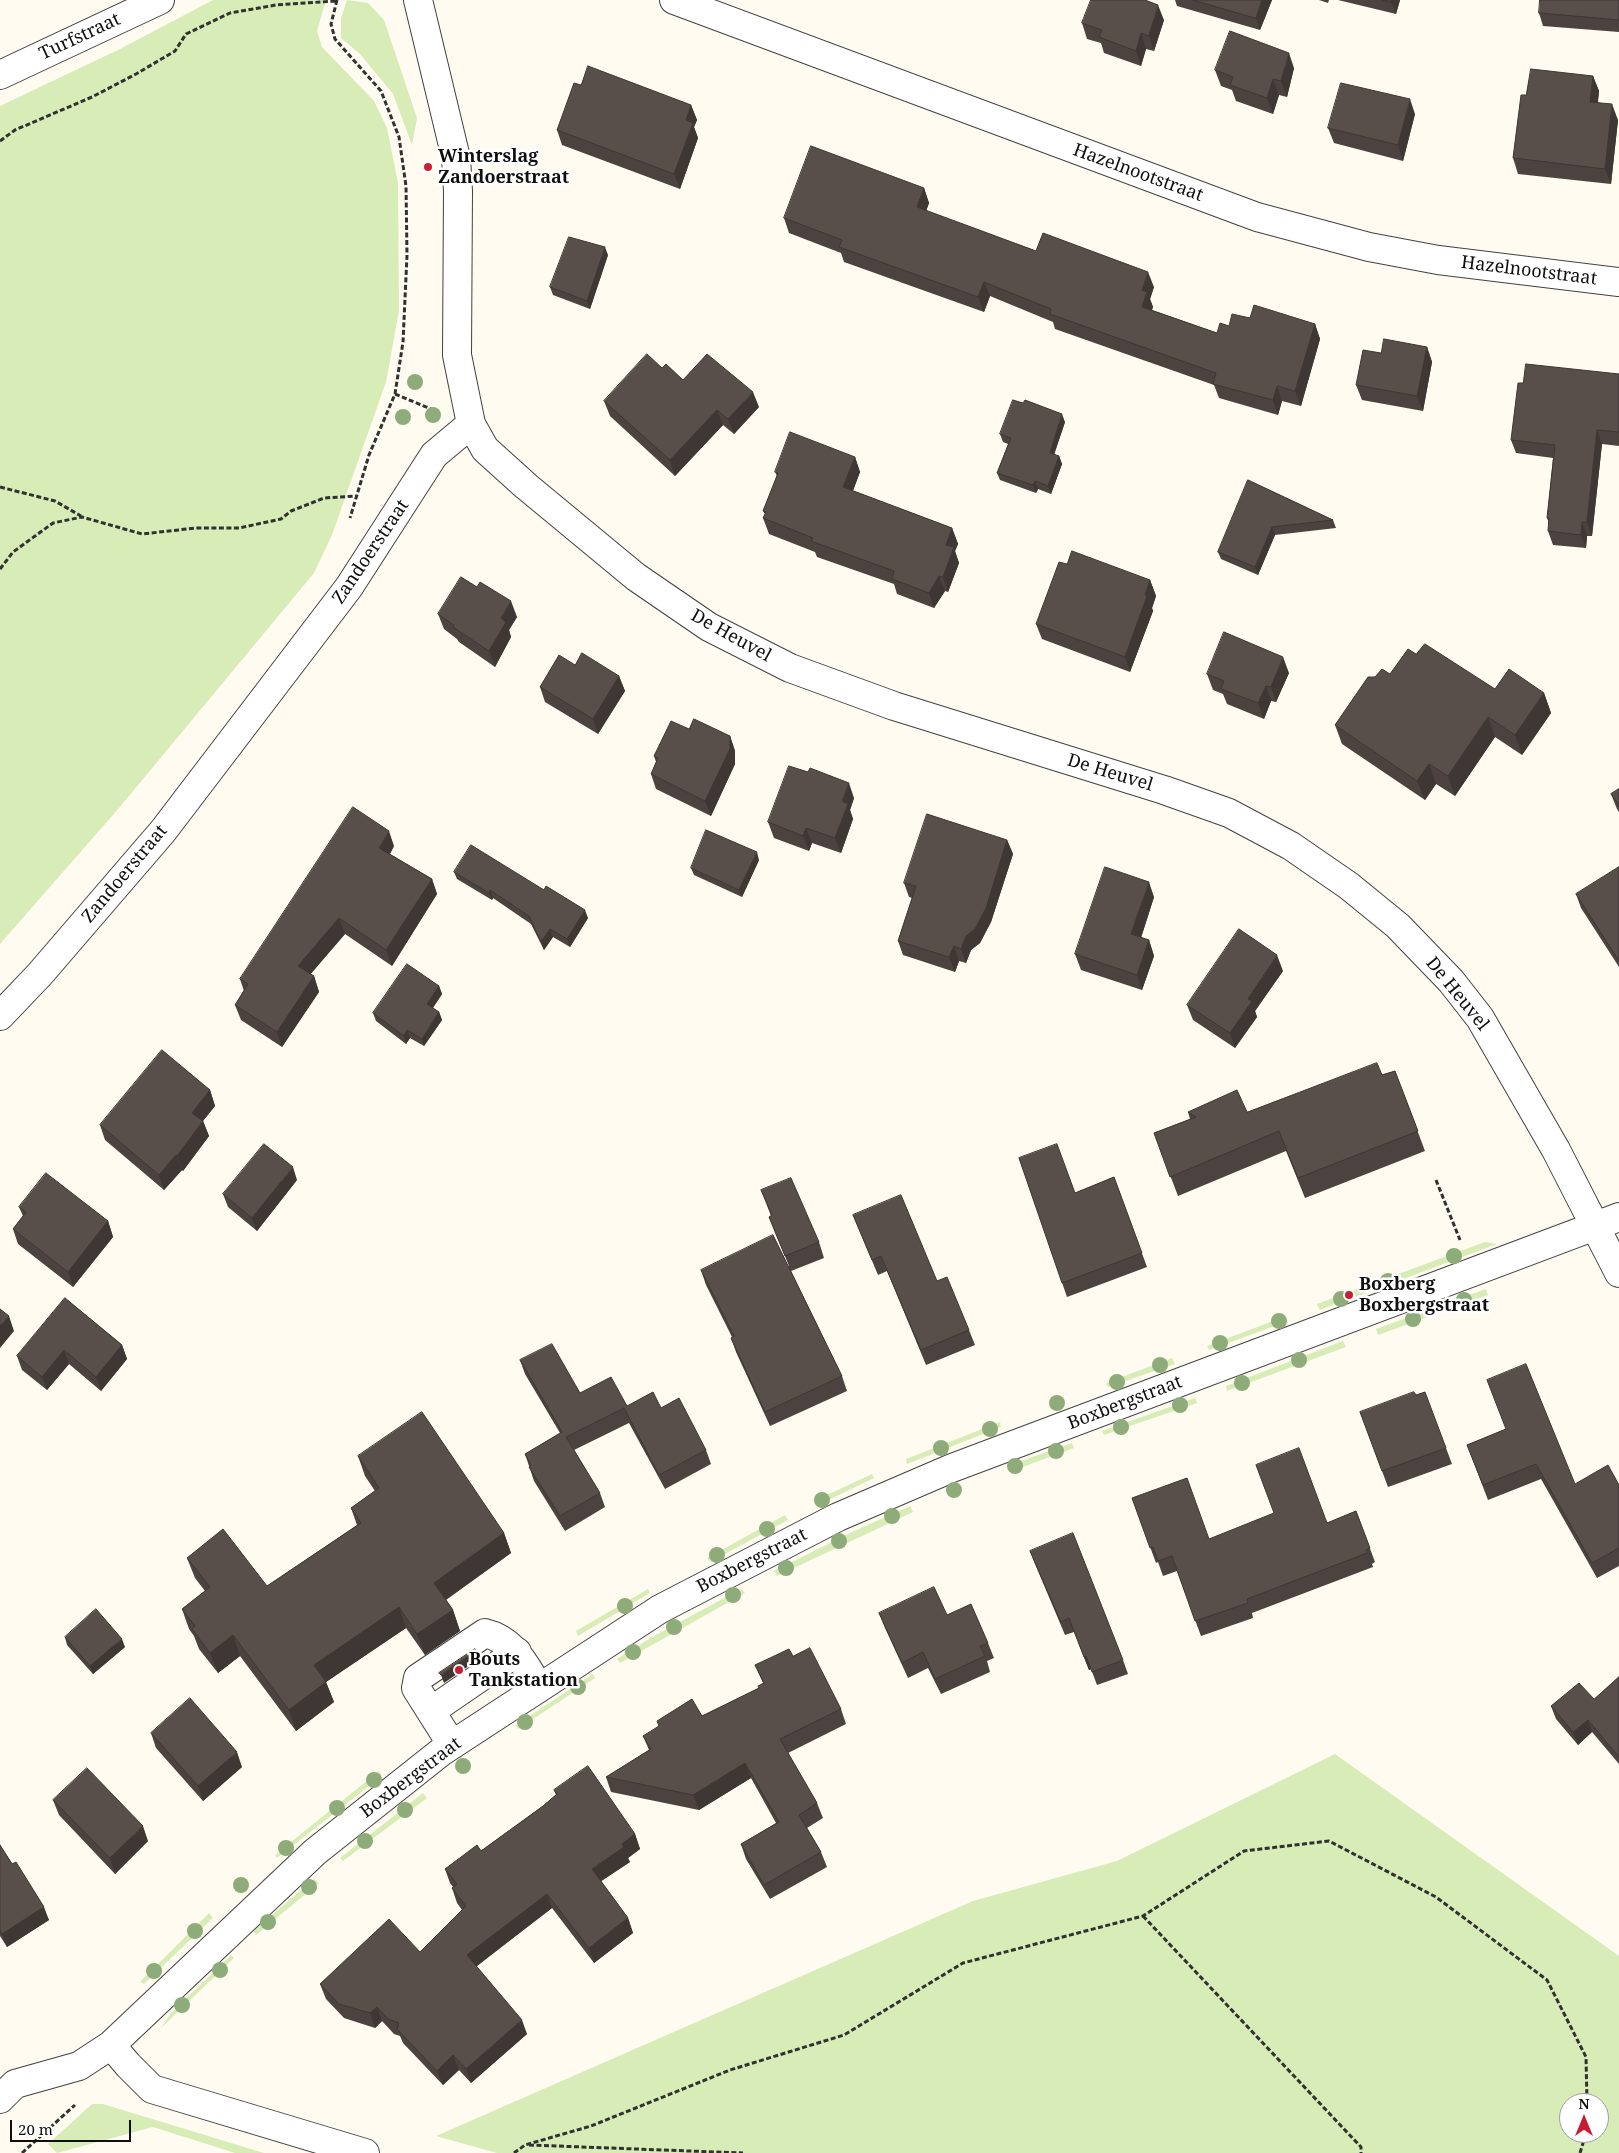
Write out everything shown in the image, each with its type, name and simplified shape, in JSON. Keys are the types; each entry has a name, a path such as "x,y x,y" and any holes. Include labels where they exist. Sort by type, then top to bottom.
{"street":[{"name":"Turfstraat","path":"0,75 160,0"},
{"path":"418,0 456,158 458,190 457,355 471,424"},
{"name":"Hazelnootstraat","path":"674,0 1257,217 1369,247 1438,260 1619,282"},
{"name":"Zandoerstraat","path":"0,1016 40,974 163,831 349,587 434,455 471,424"},
{"name":"De Heuvel","path":"471,424 484,448 526,486 636,577 709,627 790,668 894,706 1164,790 1229,813 1291,846 1349,886 1398,926 1451,981 1480,1018 1608,1221 1619,1273"},
{"name":"Boxbergstraat","path":"0,2099 15,2084 79,2066 111,2045 315,1852 452,1745 660,1609 846,1513 952,1468 1608,1221"},
{"path":"452,1745 416,1688 418,1678 485,1633 499,1637 517,1652 539,1687"},
{"path":"111,2045 152,2088 365,2153"}],"path":[{"path":"0,141 15,130 92,97 136,74 175,51 186,34 230,13 276,5 337,1 331,24 335,39 381,91 399,137 406,186 407,255 403,342 395,394 368,455 348,524"},
{"path":"0,487 55,500 82,517 142,534 196,528 239,528 281,519 291,511 324,498 356,496"},
{"path":"0,568 13,552 53,523 82,517"},
{"path":"1436,1180 1458,1233"},
{"path":"514,2153 526,2145 591,2126 730,2070 844,2035 963,1963 1143,1916 1244,1851 1329,1841 1436,1897 1547,1980 1586,2057 1587,2093"},
{"path":"1143,1916 1361,2147 1361,2153"},
{"path":"22,2153 78,2102"},
{"path":"526,2145 743,2153"}],"green space":[{"path":"213,0 326,0 317,31 322,47 374,101 387,128 398,183 399,311 386,382 332,535 314,573 119,808 0,944 0,106 120,49"},
{"path":"347,0 368,3 384,20 417,118 412,145 393,94 360,54 341,38 341,18"},
{"path":"1485,1242 1497,1244 1320,1310 1317,1304"},
{"path":"1486,1289 1488,1295 1378,1335 1376,1329"},
{"path":"1281,1318 1283,1323 1209,1350 1207,1346"},
{"path":"1343,1341 1346,1347 1227,1391 1226,1386"},
{"path":"1172,1358 1175,1364 1108,1387 1106,1383"},
{"path":"1195,1398 1197,1403 1104,1435 1102,1431"},
{"path":"1000,1422 1001,1427 907,1464 906,1459"},
{"path":"1072,1443 1074,1448 1009,1472 1007,1466"},
{"path":"872,1474 874,1478 816,1506 814,1501"},
{"path":"910,1506 913,1512 777,1576 774,1571 852,1532"},
{"path":"785,1515 788,1520 710,1562 707,1558"},
{"path":"648,1589 650,1593 578,1636 576,1631"},
{"path":"741,1589 745,1593 620,1663 617,1659 652,1637"},
{"path":"593,1674 595,1678 518,1729 516,1725"},
{"path":"1335,1754 1619,1956 1619,2153 497,2153 436,2136 973,1901 1117,1861"},
{"path":"379,1771 382,1776 277,1858 275,1855"},
{"path":"423,1793 427,1798 343,1861 340,1858"},
{"path":"314,1879 319,1883 256,1935 253,1931"},
{"path":"209,1913 213,1918 144,1984 140,1982"},
{"path":"231,1955 234,1958 161,2028 171,2013"},
{"path":"92,2104 103,2104 264,2153 235,2153 153,2127 57,2153 48,2144"}],"building":[{"path":"1091,0 1145,0 1158,5 1149,36 1141,33 1136,51 1099,37 1102,30 1082,23"},
{"path":"1193,0 1262,0 1256,18"},
{"path":"1540,0 1619,0 1619,20 1539,13"},
{"path":"1230,31 1289,53 1281,81 1273,79 1267,98 1230,85 1233,77 1215,70"},
{"path":"588,66 691,105 686,120 693,123 674,174 557,130 574,83 581,85"},
{"path":"1531,69 1593,76 1590,102 1612,104 1605,169 1513,158 1521,95 1526,95"},
{"path":"1341,83 1410,99 1398,145 1328,128"},
{"path":"811,146 924,188 917,207 1036,251 1043,233 1148,272 1142,290 1147,292 1142,307 1217,333 1220,323 1229,326 1232,314 1250,318 1254,305 1315,324 1295,391 1277,386 1273,400 1213,384 1216,373 1050,314 1051,309 984,282 978,297 839,247 842,240 784,218"},
{"path":"569,237 605,247 587,301 550,287"},
{"path":"1384,339 1427,347 1417,396 1356,385 1363,350 1381,353"},
{"path":"647,354 662,368 666,364 683,380 707,354 753,392 728,419 717,410 670,460 604,401"},
{"path":"1526,364 1619,374 1619,432 1597,430 1587,522 1582,522 1581,535 1548,531 1549,518 1547,518 1555,445 1511,440 1518,383 1523,383"},
{"path":"1013,400 1023,403 1025,400 1062,414 1050,453 1059,456 1048,486 1035,481 1033,485 997,473 1011,438 1000,434"},
{"path":"790,432 855,457 843,487 952,528 946,545 954,547 943,577 939,576 929,593 892,579 894,571 811,541 813,538 763,518 766,512 763,511 778,473 775,472"},
{"path":"1248,480 1333,520 1272,527 1255,567 1218,552"},
{"path":"1072,551 1150,580 1145,595 1147,596 1125,657 1036,624 1059,562 1067,564"},
{"path":"461,577 477,587 480,582 511,601 501,618 506,622 489,651 453,627 454,625 438,614"},
{"path":"1224,632 1283,657 1271,687 1266,686 1258,703 1221,689 1224,681 1207,674"},
{"path":"1425,644 1495,689 1509,669 1544,693 1515,735 1488,717 1448,776 1429,764 1417,781 1335,725 1368,677 1375,677 1382,669 1390,674 1408,649 1416,654"},
{"path":"582,653 619,676 593,719 540,687 559,655 575,665"},
{"path":"694,719 730,736 730,749 705,801 651,774 658,758 654,756 671,721 689,729"},
{"path":"789,766 808,772 810,768 849,783 842,801 848,804 835,838 806,828 803,836 768,822"},
{"path":"1619,789 1619,805 1611,794"},
{"path":"353,807 389,831 379,848 432,879 386,950 339,918 298,966 314,976 277,1032 235,1005 248,984 240,979"},
{"path":"927,814 1007,840 986,908 975,929 966,936 961,949 954,946 949,957 898,941 916,886 904,883"},
{"path":"706,830 757,852 739,890 691,868"},
{"path":"471,845 544,890 546,886 585,910 567,939 550,929 541,942 529,916 490,890 489,893 454,872"},
{"path":"1105,867 1149,882 1131,934 1149,940 1137,975 1075,954"},
{"path":"1619,867 1619,961 1576,894"},
{"path":"1239,929 1277,955 1248,999 1252,1001 1230,1033 1187,1005"},
{"path":"407,964 439,986 427,1004 439,1012 422,1039 407,1030 404,1036 373,1013"},
{"path":"162,1050 210,1090 192,1113 203,1121 177,1156 159,1175 100,1125"},
{"path":"1377,1063 1382,1075 1395,1071 1418,1131 1298,1178 1279,1131 1170,1177 1154,1133 1196,1117 1188,1112 1237,1090 1247,1112"},
{"path":"264,1144 293,1167 252,1218 223,1194"},
{"path":"1057,1144 1075,1193 1114,1177 1142,1253 1062,1283 1019,1158"},
{"path":"46,1173 108,1221 68,1272 13,1229 26,1212 19,1207"},
{"path":"791,1178 819,1242 785,1256 769,1217 772,1215 761,1190"},
{"path":"901,1195 937,1281 947,1277 969,1330 921,1350 881,1256 872,1260 853,1215"},
{"path":"773,1235 842,1376 765,1412 731,1338 734,1336 701,1270"},
{"path":"65,1298 122,1345 96,1377 64,1350 42,1377 17,1356"},
{"path":"0,1309 9,1316 0,1326"},
{"path":"552,1344 580,1393 611,1377 627,1406 653,1392 661,1408 679,1398 706,1450 659,1475 624,1408 566,1437 600,1493 560,1516 529,1467 531,1465 525,1454 562,1432 520,1360"},
{"path":"1526,1364 1575,1484 1608,1465 1619,1485 1619,1548 1592,1563 1536,1464 1483,1485 1467,1445 1506,1429 1487,1380"},
{"path":"1414,1392 1416,1395 1425,1392 1446,1448 1382,1471 1360,1412"},
{"path":"422,1412 504,1533 434,1583 453,1610 417,1634 399,1607 314,1665 326,1682 289,1710 233,1635 210,1653 192,1629 195,1626 182,1609 210,1587 187,1558 223,1529 267,1586 361,1523 351,1508 379,1488 358,1456"},
{"path":"1299,1448 1327,1523 1356,1511 1370,1548 1366,1550 1367,1553 1247,1599 1248,1603 1195,1621 1172,1556 1158,1561 1153,1547 1150,1548 1132,1498 1187,1478 1209,1539 1274,1513 1256,1465"},
{"path":"1073,1533 1123,1660 1092,1672 1069,1618 1061,1622 1030,1551"},
{"path":"934,1587 947,1615 971,1604 988,1643 980,1646 985,1656 935,1679 923,1652 902,1663 879,1613"},
{"path":"96,1609 122,1639 90,1666 65,1637"},
{"path":"810,1648 841,1709 780,1739 817,1803 799,1815 821,1852 764,1885 741,1844 779,1822 745,1763 693,1795 606,1777 651,1749 643,1736 659,1726 657,1721 692,1699 702,1716 759,1688 758,1686 764,1683 755,1665 789,1649 793,1656"},
{"path":"475,1649 476,1651 441,1675 439,1673"},
{"path":"1619,1677 1619,1757 1588,1720 1573,1732 1551,1706 1579,1683 1594,1699"},
{"path":"190,1698 237,1752 198,1786 151,1733"},
{"path":"588,1766 635,1834 622,1844 624,1847 592,1869 628,1918 589,1948 547,1894 467,1955 522,2020 466,2069 453,2055 437,2071 397,2029 399,2023 388,2019 377,2007 370,2013 339,2004 320,1984 389,1919 420,1952 466,1906 452,1888 457,1884 445,1869 477,1845 481,1851 543,1806 557,1794 554,1790"},
{"path":"87,1768 143,1826 110,1858 53,1800"},
{"path":"0,1845 12,1864 16,1862 44,1907 2,1934 0,1930"}],"place":[{"name":"Winterslag Zandoerstraat","path":"428,167"},
{"name":"Boxberg Boxbergstraat","path":"1349,1295"},
{"name":"Bouts Tankstation","path":"459,1670"}]}
